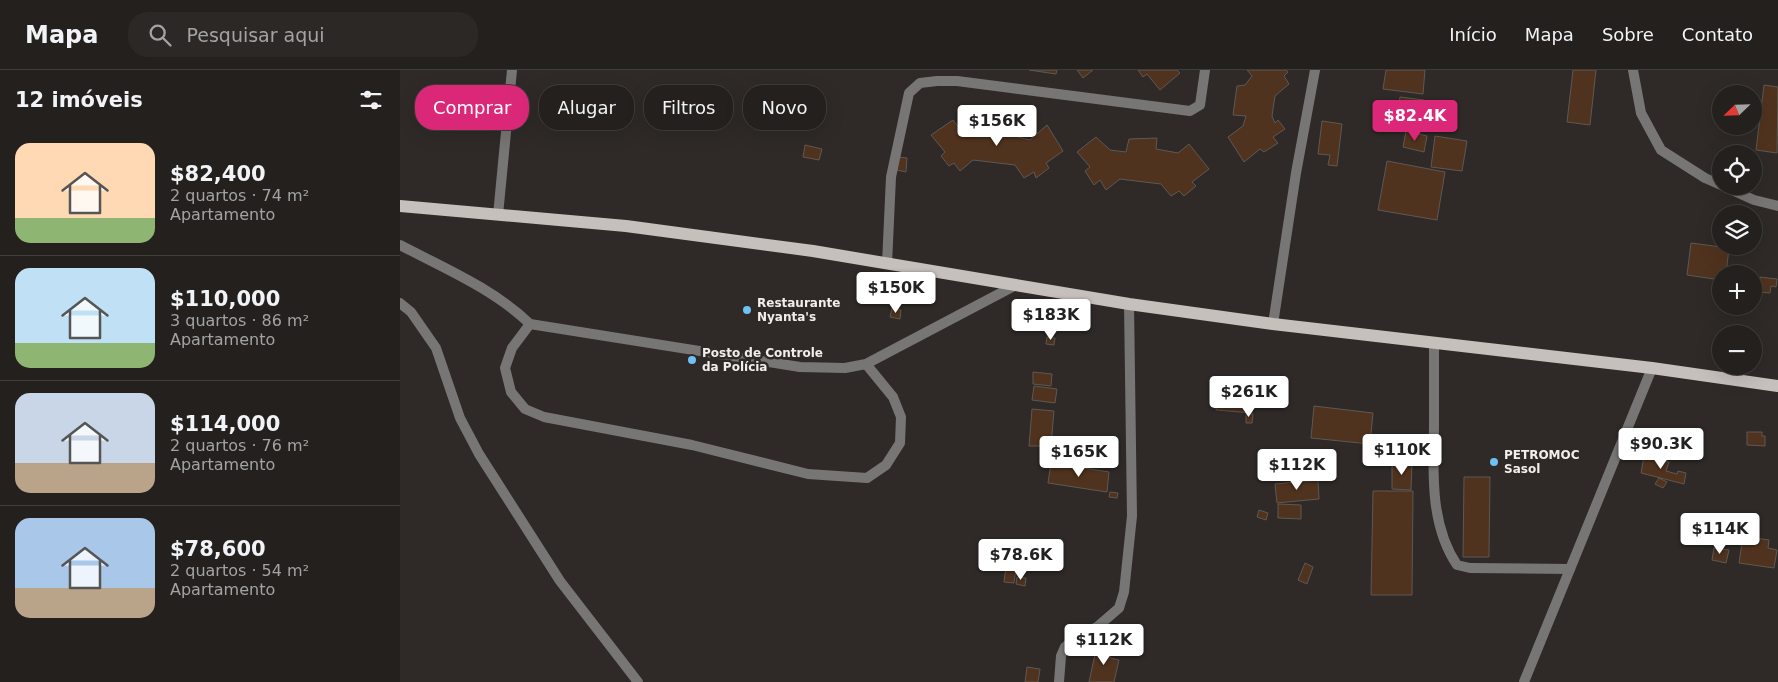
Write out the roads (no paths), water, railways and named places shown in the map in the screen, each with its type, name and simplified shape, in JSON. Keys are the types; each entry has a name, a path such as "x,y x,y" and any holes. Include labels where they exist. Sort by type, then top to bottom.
{"main road":[{"path":"400,206 626,226 813,251 1129,304 1273,324 1652,368 1778,386"}],"street":[{"path":"498,214 512,70"},
{"path":"887,264 891,177 909,93 920,83 938,75 958,81 1190,111 1200,105 1205,70"},
{"path":"1273,324 1296,173 1315,70"},
{"path":"1633,70 1640,113 1661,150 1712,181"},
{"path":"1743,195 1778,206"},
{"path":"400,245 492,294 518,312 530,324 800,367 845,368 866,364 1014,286"},
{"path":"400,303 411,312 436,348 460,418 484,462 560,581 638,682"},
{"path":"1059,682 1061,656 1066,647 1073,640 1097,628 1118,608 1124,592 1132,516 1129,304"},
{"path":"530,324 512,348 505,368 511,392 525,409 544,417 692,445 808,474 867,478 886,465 900,443 901,417 896,404 880,380 866,364"},
{"path":"1434,342 1433,477 1439,525 1449,553 1457,565 1470,568 1570,569"},
{"path":"1524,682 1652,368"}],"place":[{"name":"Restaurante Nyanta's","path":"747,310"},
{"name":"Posto de Controle da Polícia","path":"692,360"},
{"name":"PETROMOC Sasol","path":"1494,462"}]}
